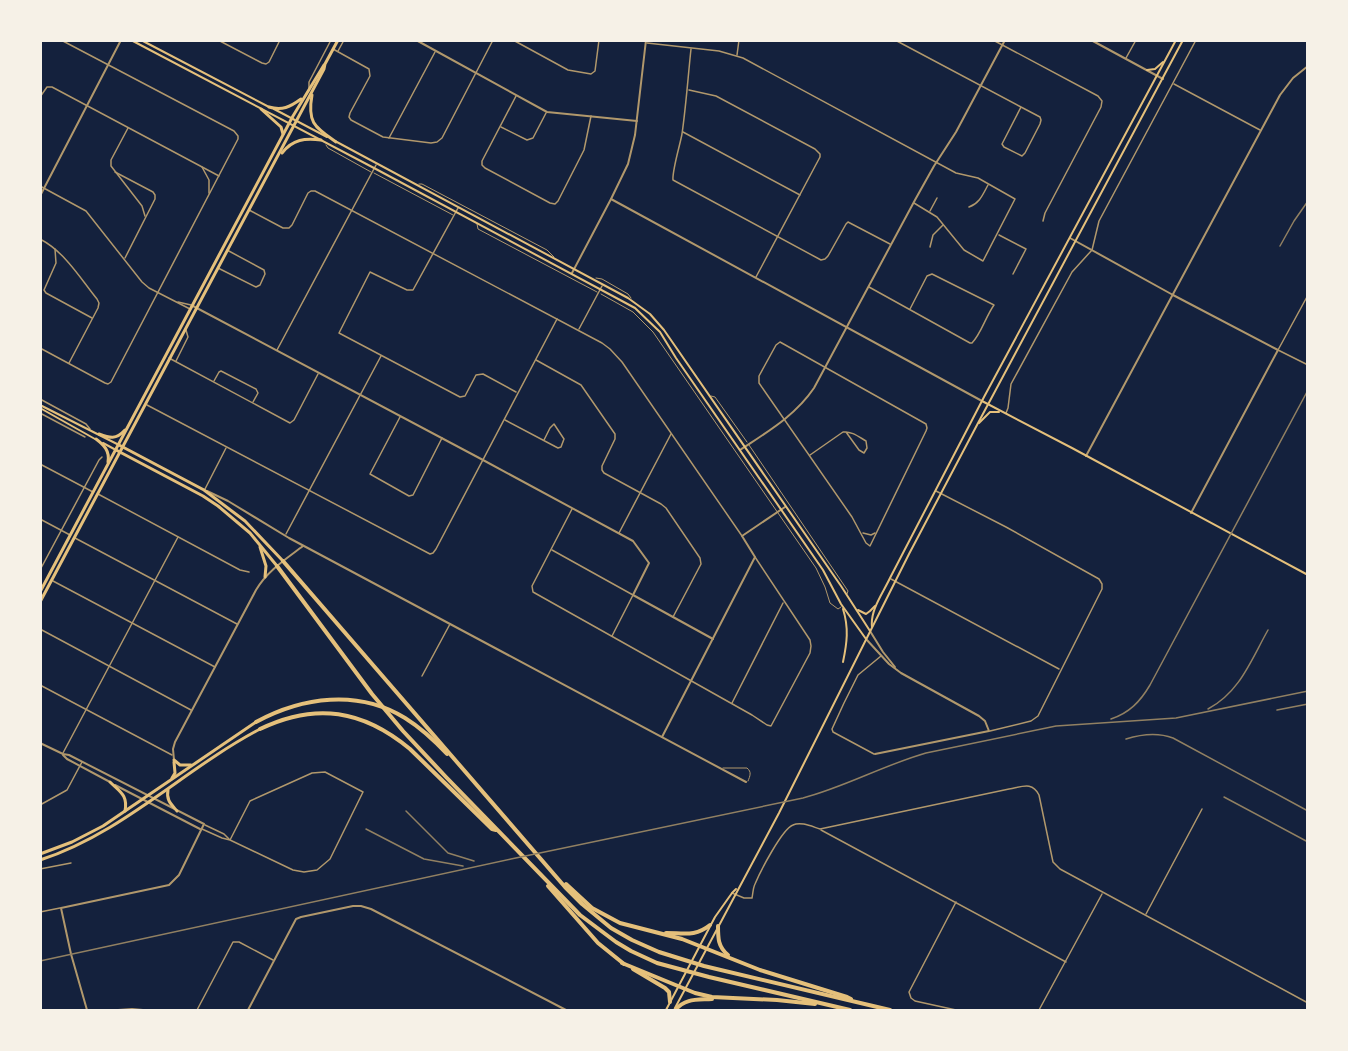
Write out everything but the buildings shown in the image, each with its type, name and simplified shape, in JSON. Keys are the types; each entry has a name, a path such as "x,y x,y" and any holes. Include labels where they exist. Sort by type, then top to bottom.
{"highway":[{"path":"283,561 441,742 460,767"},
{"path":"277,566 372,694 423,754 532,867 591,924 616,942 646,958 677,969 850,1011"},
{"path":"256,722 281,709 321,699 347,700 392,711 417,726 438,744 550,870 582,904 611,928 646,947 680,960 890,1011"},
{"path":"260,729 285,719 312,714 343,714 373,724 396,737 492,829 497,830"},
{"path":"532,867 605,950 622,963 665,988 669,992 670,1002"},
{"path":"550,870 584,902 600,914 620,923 682,939 760,970 847,997 856,1002"},
{"path":"660,933 687,934 699,932 710,925"},
{"path":"718,926 718,938 722,949 733,959"},
{"path":"622,963 703,995 826,1005"},
{"path":"674,1011 689,1001 722,998"}],"main road":[{"path":"131,40 635,308 660,332 740,450 847,596 870,632"},
{"path":"141,40 593,279 631,300 650,314 664,330 744,447 823,570 842,606 866,639"},
{"path":"269,107 284,108 305,96 324,69 338,40"},
{"path":"872,627 871,620 890,578 982,401 1176,40"},
{"path":"666,1011 710,925 738,887 779,813 977,425 1183,40"},
{"path":"1146,72 1155,69 1165,60"},
{"path":"40,592 98,495 277,159 311,89"},
{"path":"311,89 310,111 313,122 319,130 336,142"},
{"path":"40,602 93,492 305,96"},
{"path":"261,109 281,127 282,138"},
{"path":"277,159 286,147 297,140 309,138 321,140"},
{"path":"982,401 1308,576"},
{"path":"40,406 109,438 117,437 128,426"},
{"path":"40,406 211,501 243,526 277,566"},
{"path":"977,425 990,412 1004,413"},
{"path":"99,434 204,490 245,521 283,561"},
{"path":"96,439 108,453 109,459 105,470"},
{"path":"258,543 267,566 265,577"},
{"path":"855,608 866,614 877,604"},
{"path":"842,606 848,633 843,662"},
{"path":"40,854 82,837 125,811 256,722"},
{"path":"40,860 84,843 260,729"},
{"path":"174,760 182,766 194,764"},
{"path":"171,780 175,773 174,760"},
{"path":"110,782 125,799 125,811"},
{"path":"169,788 168,799 177,811"},
{"path":"674,1011 733,893"}],"street":[{"path":"40,348 108,384 111,382 238,140 238,135 234,131 61,40"},
{"path":"40,196 121,40"},
{"path":"218,40 266,64 280,40"},
{"path":"311,89 309,82 331,40"},
{"path":"338,52 344,40"},
{"path":"416,40 547,112 637,121"},
{"path":"333,49 369,69 370,72 350,117 353,121 383,137 431,143 442,138 493,40"},
{"path":"513,40 568,70 593,73 596,71 599,40"},
{"path":"737,56 738,40"},
{"path":"895,40 1021,107 1038,117 1041,120 1040,124 1023,156 1019,156 1002,144 1021,107"},
{"path":"993,40 1098,96 1102,101 1043,221"},
{"path":"740,450 785,420 807,398 1005,40"},
{"path":"1091,40 1146,72 1163,79"},
{"path":"1126,59 1136,40"},
{"path":"1004,413 1008,408 1011,384 1072,272 1092,250 1099,220 1196,40"},
{"path":"572,273 628,164 637,121 646,42 719,51 737,56 959,174 978,178 1016,199 983,261 964,250 943,224 930,212 914,203"},
{"path":"691,48 682,132 673,179 817,259 824,260 828,256 848,222 891,245"},
{"path":"389,138 435,51"},
{"path":"1086,456 1285,88 1297,74 1308,66"},
{"path":"1174,83 1261,131"},
{"path":"40,97 47,87 52,87 219,176"},
{"path":"687,90 716,96 820,154 755,278"},
{"path":"517,95 482,165 550,203 555,204 558,201 584,150 591,116"},
{"path":"500,126 530,140 547,112"},
{"path":"128,128 111,160 111,166 142,206 145,217"},
{"path":"682,132 800,195"},
{"path":"277,350 376,164"},
{"path":"201,166 209,184 208,197"},
{"path":"115,172 155,195 124,259"},
{"path":"969,207 980,200 988,184"},
{"path":"40,186 86,211 149,288 174,301 197,308 319,372 619,533 637,545 649,563 612,637"},
{"path":"245,208 283,228 288,228 308,193 315,191 610,349 622,362 742,536 810,640 810,653 771,726 532,591 532,586 573,508"},
{"path":"930,212 937,198"},
{"path":"611,199 982,401"},
{"path":"458,207 413,290 407,290 370,272 339,333 462,397 465,396 476,375 479,374 518,392"},
{"path":"930,248 933,235 943,224"},
{"path":"998,234 1026,249 1013,274"},
{"path":"40,238 62,254 99,303 69,363"},
{"path":"1070,238 1308,365"},
{"path":"55,248 56,263 44,290 93,318"},
{"path":"214,266 256,287 260,285 266,274 264,270 224,248"},
{"path":"869,286 910,309 972,343 994,305 934,274 927,276 910,309"},
{"path":"578,330 602,284"},
{"path":"1191,513 1308,295"},
{"path":"146,404 427,554 432,554 557,319"},
{"path":"175,361 188,338 186,329"},
{"path":"778,343 784,344 825,367 925,422 927,428 870,546 758,379 778,343"},
{"path":"285,536 381,355"},
{"path":"166,356 289,422 292,422 319,372"},
{"path":"535,360 580,385 616,437 602,466 604,473 666,508 701,561 673,617"},
{"path":"213,382 221,371 256,389 258,393 253,403"},
{"path":"40,399 86,424 90,430"},
{"path":"40,413 85,437"},
{"path":"400,416 370,474 411,496 442,438"},
{"path":"504,420 544,440 560,448 564,439 554,424 544,440"},
{"path":"809,456 846,432 866,441 867,448 864,453 859,450 846,432"},
{"path":"619,533 671,434"},
{"path":"227,447 204,490 228,501 303,546 746,782"},
{"path":"40,570 102,457"},
{"path":"40,464 93,492"},
{"path":"882,655 858,675 832,729 833,732 875,754 1032,721 1038,716 1102,589 1099,579 936,491"},
{"path":"98,495 240,570 249,572"},
{"path":"742,536 783,508"},
{"path":"40,519 238,624"},
{"path":"862,533 871,535 876,533"},
{"path":"63,754 178,537"},
{"path":"174,760 174,743 256,590 265,577 303,546"},
{"path":"551,550 713,639"},
{"path":"662,737 755,557"},
{"path":"890,578 1060,670"},
{"path":"52,580 215,667"},
{"path":"732,704 784,601"},
{"path":"423,676 451,623"},
{"path":"40,630 192,710"},
{"path":"870,632 882,655"},
{"path":"866,639 901,673 980,716 986,721 989,731"},
{"path":"40,685 173,755"},
{"path":"40,743 69,755 224,834 230,840"},
{"path":"63,754 67,759 142,800 201,829 293,870 304,872 317,870 330,859 363,792 325,772 315,772 250,801 230,840"},
{"path":"40,805 66,790 82,762"},
{"path":"820,829 1009,789 1027,786 1035,788 1039,795 1053,862 1056,865 1103,893 1308,1003"},
{"path":"1145,915 1202,809"},
{"path":"40,912 169,885 179,875 204,824"},
{"path":"733,893 744,898 752,898 754,886 767,858 790,826 797,824 820,829 1066,962"},
{"path":"40,869 71,863"},
{"path":"1039,1011 1103,893"},
{"path":"956,902 910,990 910,997 915,1001 956,1011"},
{"path":"248,1011 294,921 299,917 350,906 361,906 378,912 566,1011"},
{"path":"61,908 87,1011"},
{"path":"197,1011 234,942 239,942 274,960"},
{"path":"118,1011 132,1008 143,1011"}],"lane":[{"path":"326,143 328,148 454,215"},
{"path":"416,185 422,184 537,244 558,261"},
{"path":"477,223 478,229 633,312 653,332 816,568 832,606 838,609 842,606"},
{"path":"593,279 602,279 628,294 631,300"},
{"path":"708,396 715,397 749,444 848,591 847,596"},
{"path":"783,508 788,504"},
{"path":"720,768 747,768 750,774 746,782"}],"railway":[{"path":"1280,246 1308,201"},
{"path":"1111,719 1134,706 1150,685 1308,390"},
{"path":"1208,709 1219,702 1237,684 1268,630"},
{"path":"40,961 803,798 926,753 1056,726 1176,718 1308,691"},
{"path":"1277,710 1308,704"},
{"path":"1126,739 1150,734 1173,738 1308,811"},
{"path":"1224,797 1308,842"},
{"path":"406,811 448,853 474,861"},
{"path":"366,829 424,859 463,866"}]}
